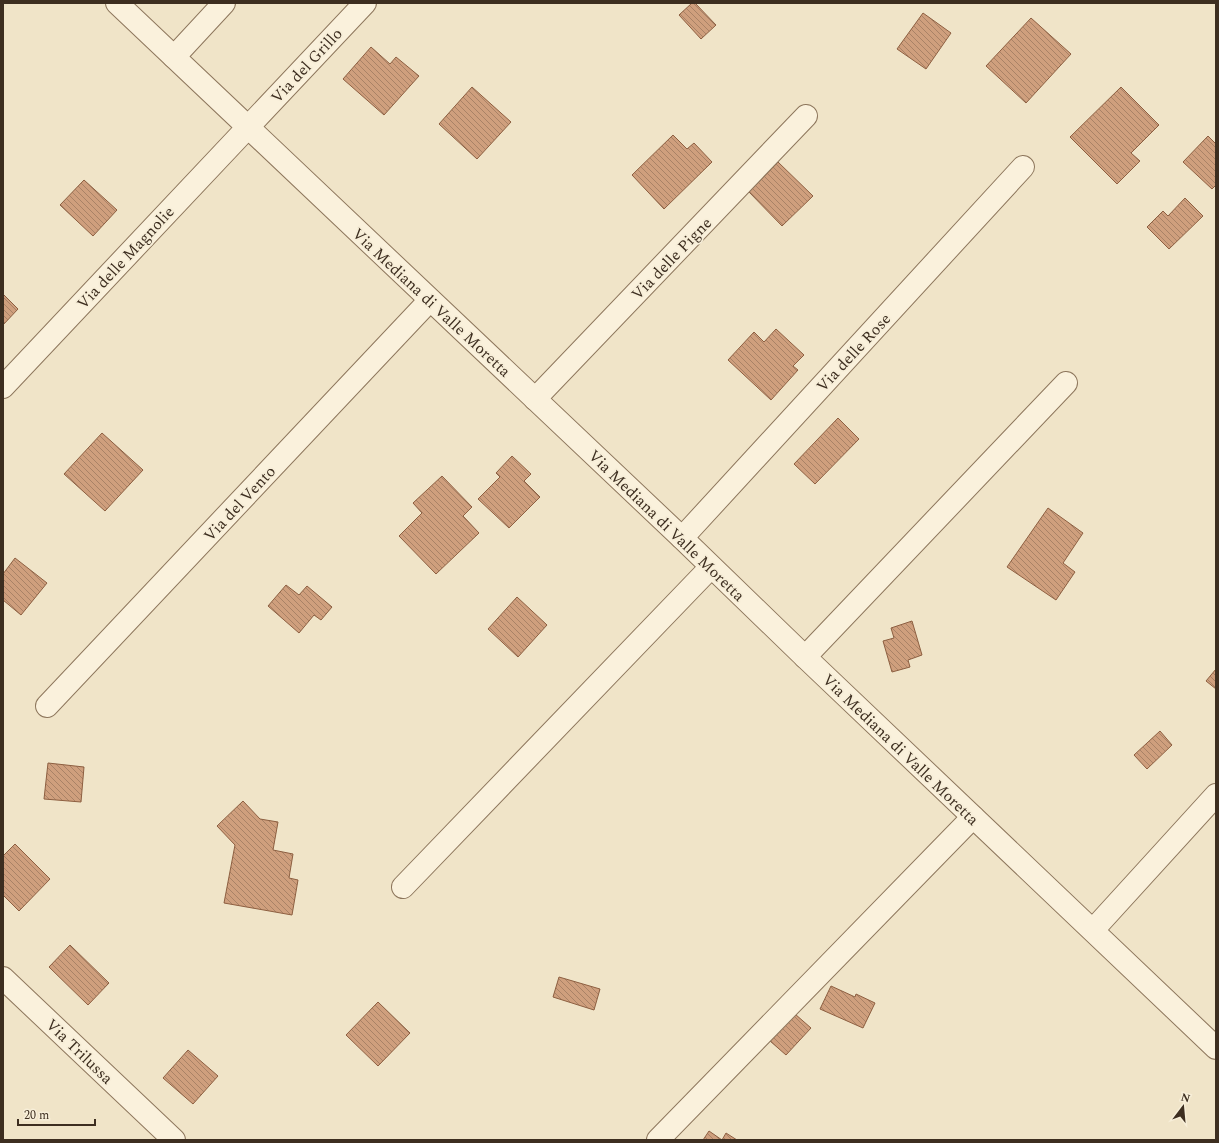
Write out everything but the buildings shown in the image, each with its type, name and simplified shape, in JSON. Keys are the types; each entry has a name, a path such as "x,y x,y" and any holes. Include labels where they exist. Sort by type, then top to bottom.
{"street":[{"name":"Via Mediana di Valle Moretta","path":"117,3 682,538 1216,1048"},
{"path":"174,57 224,3"},
{"name":"Via del Grillo","path":"248,127 365,3"},
{"name":"Via delle Pigne","path":"535,399 806,116"},
{"name":"Via delle Magnolie","path":"3,387 248,127"},
{"name":"Via delle Rose","path":"682,538 1023,166"},
{"name":"Via del Vento","path":"47,706 430,300"},
{"path":"805,657 1066,383"},
{"path":"403,887 711,567"},
{"path":"1093,930 1216,795"},
{"path":"658,1140 973,817"},
{"name":"Via Trilussa","path":"3,978 174,1140"}]}
